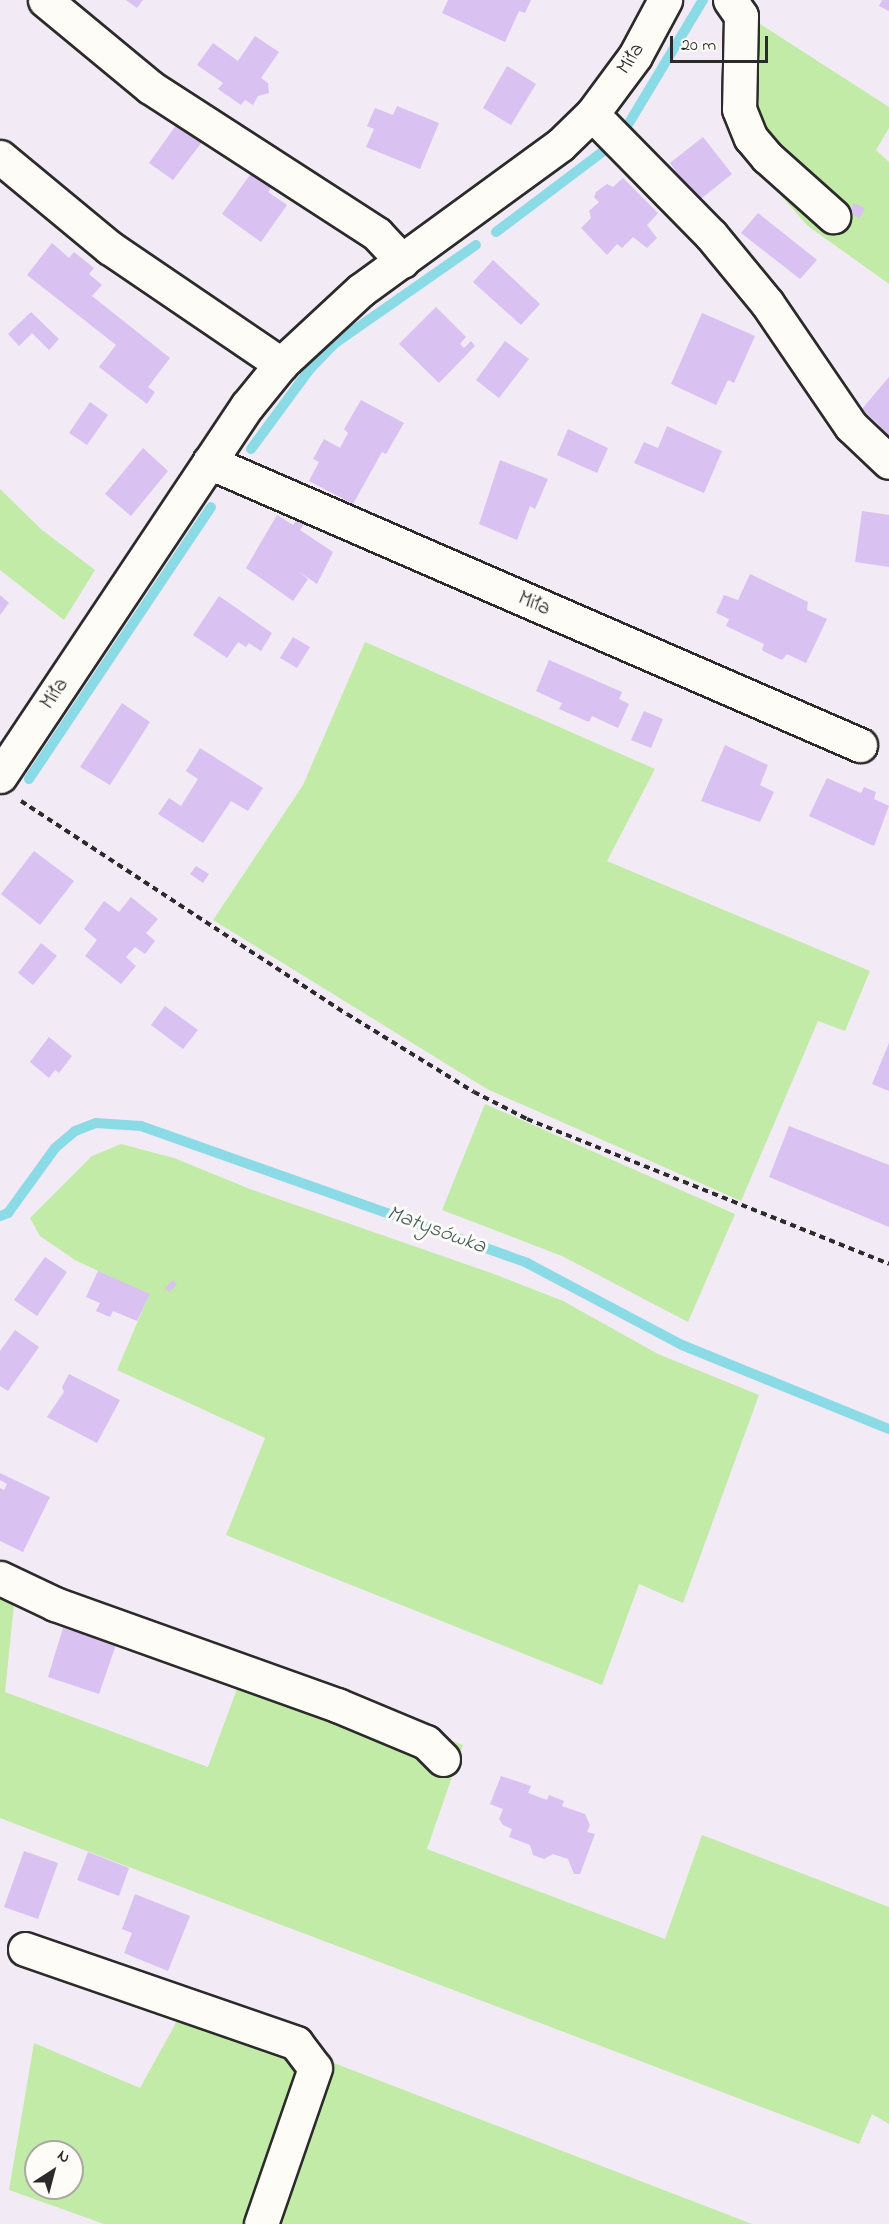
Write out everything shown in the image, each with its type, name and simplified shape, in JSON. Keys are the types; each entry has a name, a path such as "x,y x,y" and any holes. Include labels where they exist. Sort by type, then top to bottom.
{"street":[{"path":"45,0 150,87 377,234 402,261"},
{"name":"Miła","path":"5,785 209,462 281,364 361,290 528,172 592,114 635,56 665,0"},
{"path":"730,0 741,16 739,109 751,138 767,157 833,216"},
{"path":"592,114 711,235 767,303 851,426 889,462"},
{"path":"0,158 110,248 281,364"},
{"name":"Miła","path":"209,462 860,745"},
{"path":"0,1578 55,1604 337,1705 426,1742 443,1760"},
{"path":"25,1949 296,2043 315,2068 261,2224"}],"path":[{"path":"5,785 347,1014 474,1092 527,1119 889,1264"}],"green space":[{"path":"754,20 889,107 889,128 876,150 889,162 889,284 808,226 757,169 733,122"},
{"path":"0,489 42,530 95,570 64,620 0,570"},
{"path":"365,642 655,769 607,861 870,971 845,1031 818,1021 741,1201 487,1089 213,920 303,785"},
{"path":"485,1104 735,1214 688,1322 562,1256 442,1210"},
{"path":"121,1144 174,1158 250,1189 494,1274 563,1301 658,1354 759,1395 683,1603 639,1584 602,1685 226,1535 265,1438 117,1370 149,1295 75,1260 40,1236 30,1218 92,1156"},
{"path":"0,1587 15,1594 5,1692 208,1767 247,1662 463,1745 427,1849 665,1939 702,1835 889,1907 889,2124 872,2114 859,2144 0,1818"},
{"path":"187,2003 313,2055 752,2224 104,2224 37,2200 84,2200 84,2140 24,2140 24,2195 9,2190 34,2043 140,2088"}],"building":[{"path":"126,0 143,0 137,8"},
{"path":"448,0 531,0 525,13 519,11 505,42 442,13"},
{"path":"882,0 889,0 889,11 879,6"},
{"path":"255,36 279,52 261,78 268,83 269,93 258,96 253,105 245,100 241,105 218,89 223,83 197,65 213,43 238,61"},
{"path":"507,66 536,84 511,125 483,108"},
{"path":"397,106 439,123 420,169 366,147 374,129 367,126 375,108 393,115"},
{"path":"177,124 202,142 173,180 149,163"},
{"path":"703,137 732,174 698,201 670,163"},
{"path":"252,172 272,186 268,192 287,205 261,242 222,214"},
{"path":"623,178 658,213 647,225 657,238 647,248 633,237 622,248 617,244 607,255 581,228 591,218 589,211 599,202 594,197 596,192 607,184 613,187"},
{"path":"854,203 865,208 860,218 849,213"},
{"path":"758,213 817,260 800,279 741,233"},
{"path":"52,243 69,258 74,252 94,268 89,274 102,285 92,296 170,358 148,387 155,392 147,404 99,367 116,345 27,275"},
{"path":"493,260 540,304 521,325 473,282"},
{"path":"436,307 466,337 460,344 464,348 471,341 475,346 439,383 399,344"},
{"path":"31,312 59,339 49,350 32,333 19,346 8,334"},
{"path":"702,313 755,336 734,383 728,380 716,405 671,384"},
{"path":"505,341 529,359 499,398 476,380"},
{"path":"889,377 889,447 874,433 880,426 862,409"},
{"path":"361,400 404,423 386,454 382,452 353,504 309,481 319,462 313,459 324,439 340,448 348,433 344,429"},
{"path":"90,402 108,415 87,445 69,433"},
{"path":"667,426 722,451 704,493 634,463 644,442 658,448"},
{"path":"568,429 608,448 597,473 557,455"},
{"path":"143,448 168,471 131,516 105,494"},
{"path":"500,460 548,479 535,509 530,506 517,540 479,524"},
{"path":"862,511 889,515 889,567 855,562"},
{"path":"277,515 293,525 297,520 304,524 300,530 333,552 317,584 298,571 308,579 293,601 246,568"},
{"path":"750,574 808,602 807,610 827,619 806,663 787,654 782,660 765,652 762,650 764,644 726,626 729,619 716,613 724,595 738,600"},
{"path":"0,595 9,603 0,615"},
{"path":"219,596 272,633 261,651 249,643 246,647 238,642 227,658 193,635"},
{"path":"293,637 310,647 297,668 280,658"},
{"path":"549,660 622,692 619,699 629,704 618,728 592,716 589,722 559,709 562,703 536,691"},
{"path":"122,703 150,722 110,785 80,767"},
{"path":"644,711 663,719 651,748 631,740"},
{"path":"725,745 768,765 760,785 774,792 760,822 701,801"},
{"path":"200,748 263,788 248,811 231,801 203,843 158,814 169,798 181,806 198,779 186,771"},
{"path":"827,778 861,793 864,787 876,792 874,799 889,806 874,846 809,816"},
{"path":"34,851 74,881 40,925 1,894"},
{"path":"196,866 209,874 203,883 190,874"},
{"path":"131,897 158,919 146,933 155,941 145,954 135,947 126,957 136,966 121,984 85,956 97,940 84,929 104,901 119,912"},
{"path":"41,943 57,956 33,985 18,973"},
{"path":"165,1006 198,1030 183,1049 151,1025"},
{"path":"49,1037 72,1056 59,1073 55,1070 49,1078 30,1062"},
{"path":"889,1043 889,1091 872,1084"},
{"path":"789,1126 889,1165 889,1227 769,1177"},
{"path":"45,1257 67,1272 37,1316 14,1300"},
{"path":"98,1271 150,1294 137,1321 113,1311 110,1317 96,1311 100,1303 86,1297"},
{"path":"173,1280 177,1284 169,1292 165,1288"},
{"path":"15,1330 39,1347 8,1391 0,1386 0,1351"},
{"path":"69,1374 120,1400 97,1443 47,1417 64,1392 62,1387"},
{"path":"0,1473 50,1497 23,1552 0,1541 0,1488 4,1490 7,1484 0,1480"},
{"path":"77,1619 120,1633 99,1694 48,1677 63,1628 73,1631"},
{"path":"501,1776 531,1786 528,1793 547,1800 549,1795 564,1801 562,1806 585,1814 590,1825 587,1832 595,1834 580,1874 574,1874 568,1859 553,1854 544,1859 533,1855 530,1845 509,1837 512,1829 503,1825 499,1819 503,1809 490,1804"},
{"path":"24,1851 58,1863 38,1919 4,1907"},
{"path":"88,1852 129,1868 119,1896 77,1880"},
{"path":"135,1894 190,1916 168,1971 124,1953 132,1933 122,1929"}],"waterway":[{"path":"629,123 703,0"},
{"path":"496,232 606,149"},
{"path":"251,449 310,369 334,344 476,245"},
{"path":"29,779 211,507"},
{"name":"Matysówka","path":"0,1216 8,1213 55,1148 75,1131 96,1123 141,1126 527,1263 682,1345 889,1429"}]}
